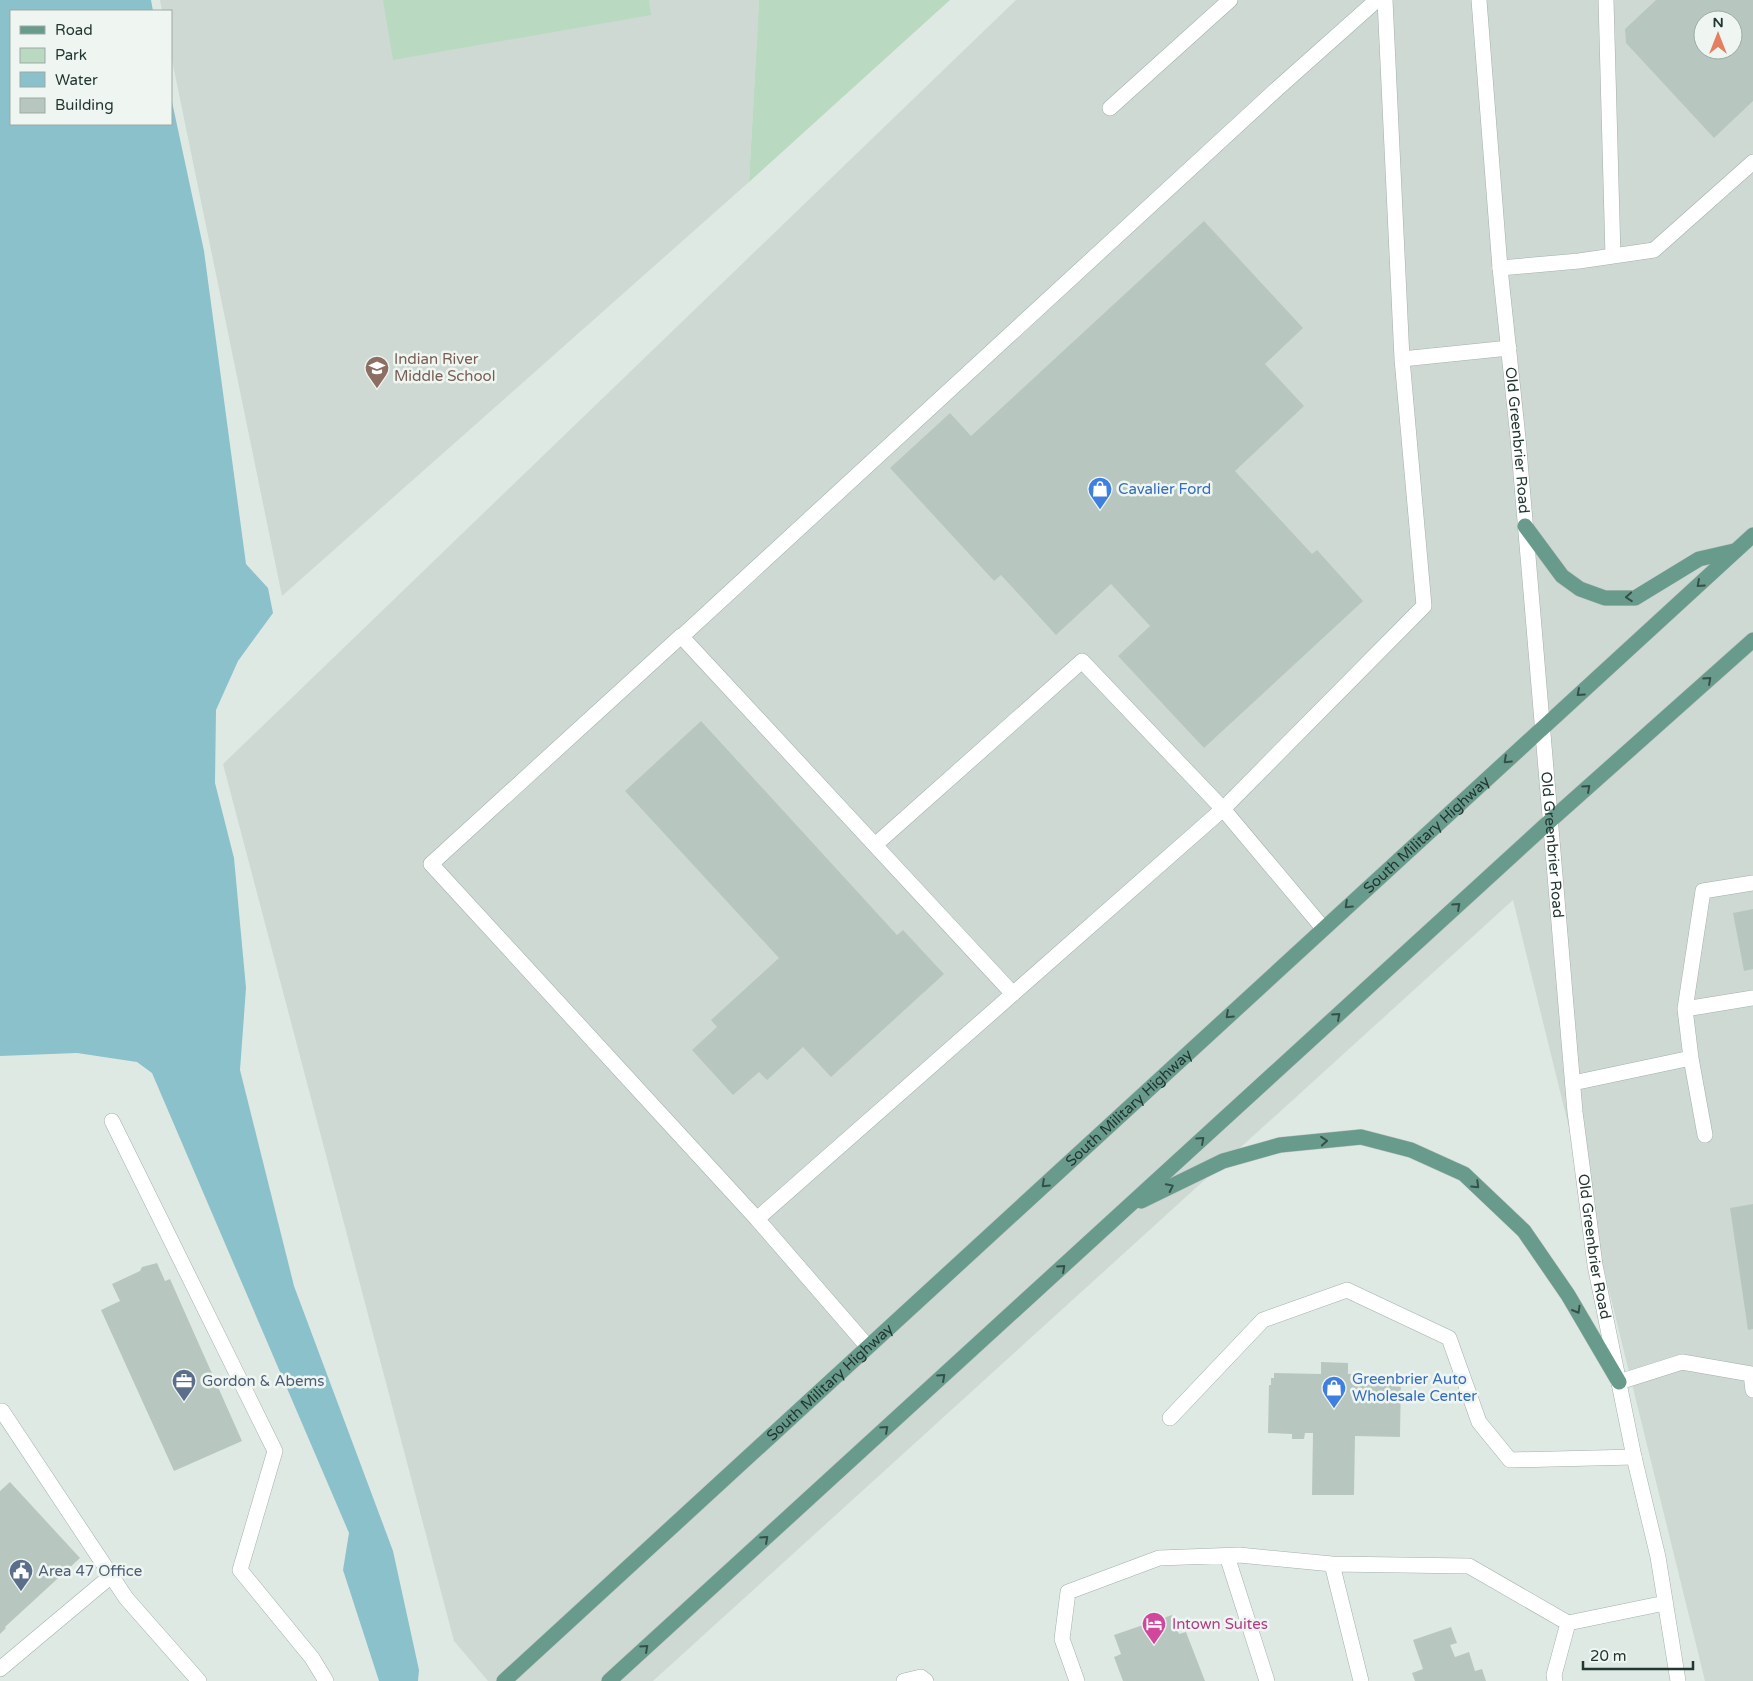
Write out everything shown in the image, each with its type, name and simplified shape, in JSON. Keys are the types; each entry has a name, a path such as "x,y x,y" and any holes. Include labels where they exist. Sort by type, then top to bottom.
{"main road":[{"path":"1525,526 1562,576 1580,588 1605,598 1635,598 1699,559 1736,551"},
{"name":"South Military Highway","path":"504,1681 1753,535"},
{"path":"609,1681 1551,820 1753,640"},
{"path":"1126,1208 1223,1161 1280,1144 1361,1137 1411,1150 1464,1174 1524,1231 1568,1295 1618,1382"}],"street":[{"path":"1110,108 1230,0"},
{"path":"868,1347 757,1219 431,864 680,638 1278,88 1377,0"},
{"path":"757,1219 1223,809 1424,606 1402,360 1385,0"},
{"name":"Old Greenbrier Road","path":"1479,0 1500,268 1543,727 1575,1112 1595,1265 1634,1458 1658,1557 1678,1681"},
{"path":"1606,0 1613,256"},
{"path":"1500,268 1579,261 1654,250 1753,162"},
{"path":"1402,360 1509,348"},
{"path":"680,638 681,636 1013,994"},
{"path":"875,845 1082,662 1223,809 1323,928"},
{"path":"1705,1135 1691,1058 1686,1009 1703,890 1753,883"},
{"path":"1686,1009 1753,998"},
{"path":"1573,1082 1691,1058"},
{"path":"112,1121 275,1451 240,1570 312,1658 326,1681"},
{"path":"1170,1418 1263,1320 1347,1290 1450,1338 1479,1422 1510,1460 1634,1458"},
{"path":"1618,1382 1682,1362 1751,1374 1753,1390"},
{"path":"0,1411 2,1411 126,1598 199,1681"},
{"path":"1077,1681 1062,1639 1068,1592 1159,1558 1239,1555 1332,1564 1470,1566 1568,1623 1665,1603"},
{"path":"1227,1556 1267,1681"},
{"path":"1332,1564 1361,1681"},
{"path":"0,1669 111,1576"},
{"path":"1555,1681 1554,1675 1568,1623"},
{"path":"904,1681 921,1677 926,1681"}],"shaded area":[{"name":"Indian River Middle School","path":"160,0 759,0 749,182 282,596 172,60 172,10 162,10"},
{"path":"1016,0 1753,0 1753,1681 1705,1681 1513,900 653,1681 488,1681 454,1641 223,764"}],"green space":[{"path":"383,0 649,0 651,15 393,60"},
{"path":"759,0 950,0 749,182"}],"water":[{"path":"0,0 151,0 153,10 10,10 10,125 172,125 172,102 204,251 246,564 268,588 273,613 238,661 216,710 215,783 234,858 246,988 240,1070 294,1286 393,1551 419,1670 418,1681 379,1681 343,1570 349,1533 152,1073 137,1062 77,1053 0,1056"}],"building":[{"path":"1656,0 1753,0 1753,101 1714,138 1626,43 1625,29"},
{"name":"Cavalier Ford","path":"1204,221 1303,328 1265,364 1304,406 1235,471 1312,554 1317,550 1363,601 1204,748 1118,656 1150,626 1111,584 1056,635 1001,575 994,581 890,468 950,413 971,436"},
{"path":"701,721 897,935 903,930 944,974 831,1077 803,1047 767,1080 759,1072 733,1095 692,1050 717,1027 711,1020 779,958 625,791"},
{"path":"1753,909 1753,969 1744,971 1733,913"},
{"path":"1753,1204 1753,1329 1748,1330 1730,1208"},
{"name":"Gordon & Abems","path":"157,1263 165,1281 170,1279 242,1441 174,1471 101,1310 120,1301 112,1284 140,1271 142,1267"},
{"name":"Greenbrier Auto Wholesale Center","path":"1321,1362 1348,1363 1348,1374 1401,1375 1400,1437 1355,1436 1354,1495 1312,1495 1313,1433 1305,1433 1304,1439 1292,1439 1292,1434 1268,1433 1269,1385 1271,1385 1271,1378 1274,1378 1274,1373 1321,1374"},
{"name":"Area 47 Office","path":"10,1482 80,1558 5,1627 0,1634 0,1491"},
{"name":"Intown Suites","path":"1172,1615 1179,1634 1186,1632 1205,1681 1123,1681 1114,1657 1121,1654 1114,1635"},
{"path":"1451,1627 1457,1643 1450,1645 1455,1657 1469,1652 1475,1671 1482,1669 1486,1681 1415,1681 1412,1673 1423,1669 1413,1640"}],"place":[{"name":"Indian River Middle School","path":"377,389"},
{"name":"Cavalier Ford","path":"1100,510"},
{"name":"Gordon & Abems","path":"184,1402"},
{"name":"Greenbrier Auto Wholesale Center","path":"1334,1409"},
{"name":"Area 47 Office","path":"21,1592"},
{"name":"Intown Suites","path":"1154,1645"}]}
